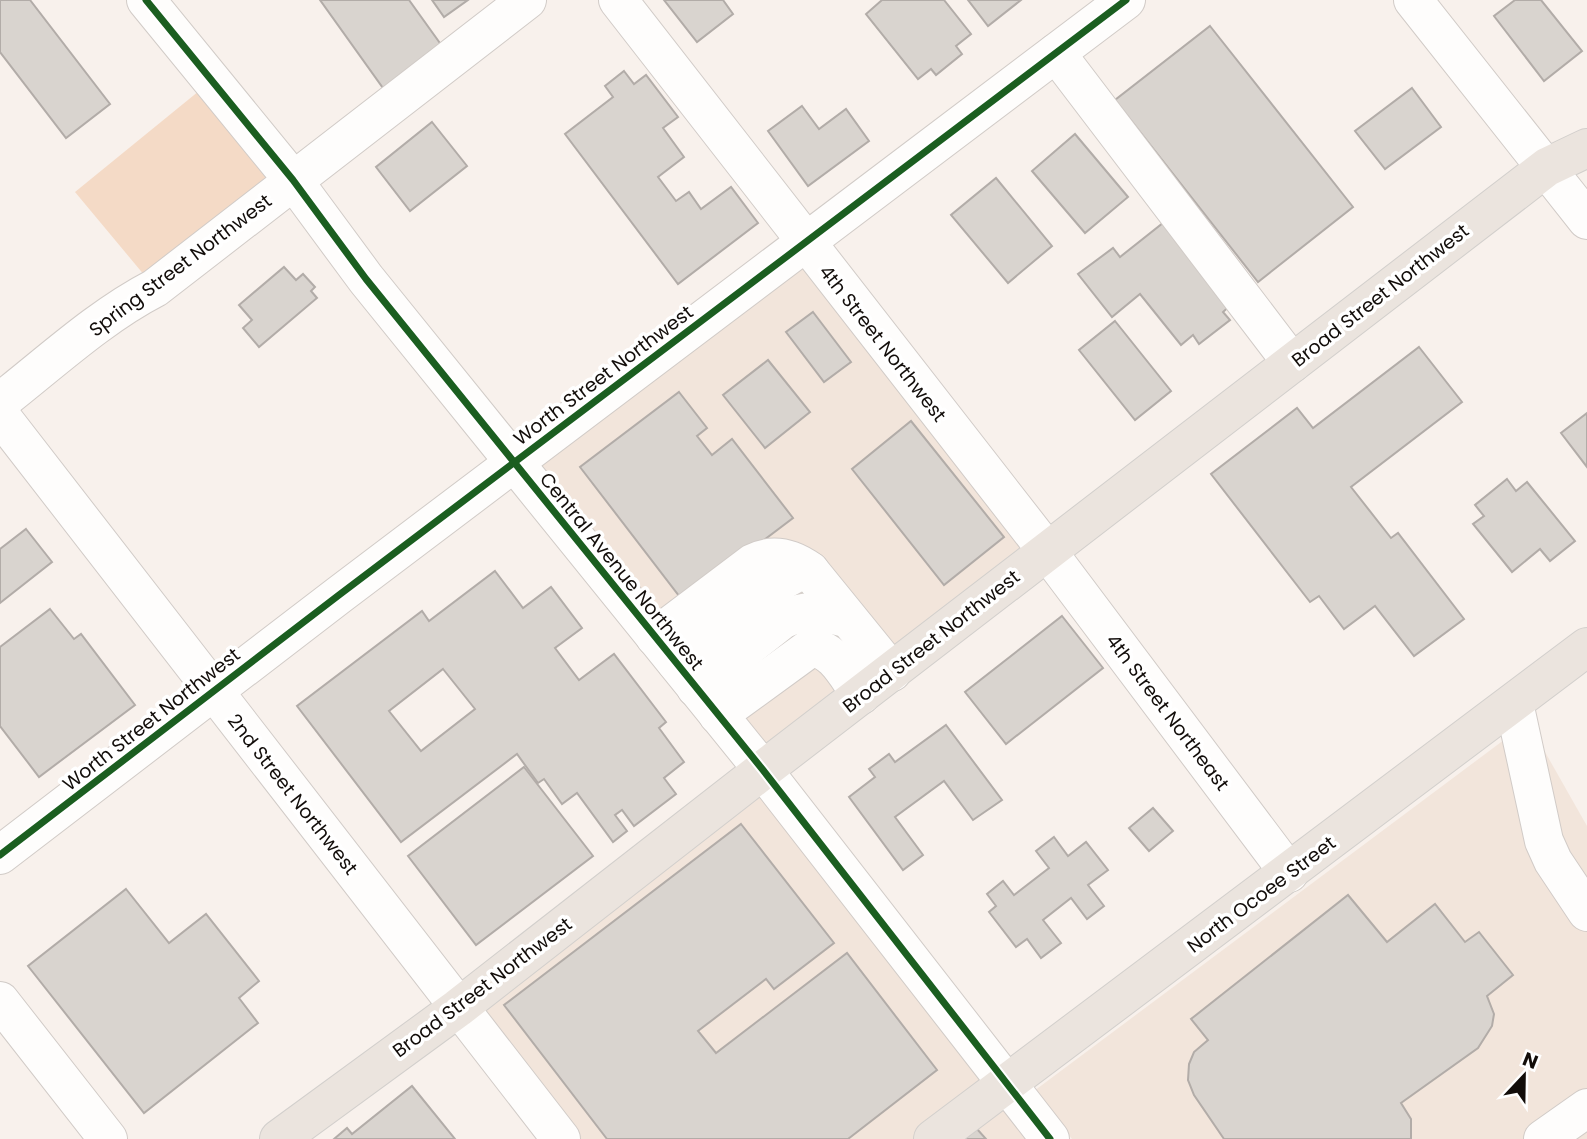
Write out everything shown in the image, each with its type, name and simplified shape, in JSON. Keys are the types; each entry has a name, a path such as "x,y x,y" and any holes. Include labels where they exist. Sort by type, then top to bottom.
{"main road":[{"name":"Broad Street Northwest","path":"279,1139 458,1008 762,770 1547,167 1587,148"},
{"name":"North Ocoee Street","path":"933,1139 1587,647"}],"street":[{"name":"Central Avenue Northwest","path":"146,0 293,180 366,279 762,770 1051,1139"},
{"name":"Spring Street Northwest","path":"0,402 114,314 155,288 527,0"},
{"name":"4th Street Northwest","path":"618,0 1046,551"},
{"name":"Worth Street Northwest","path":"0,855 213,690 1126,0"},
{"path":"1413,0 1587,220"},
{"path":"1056,53 1292,363"},
{"name":"2nd Street Northwest","path":"0,415 561,1139"},
{"name":"4th Street Northeast","path":"1046,551 1289,873"},
{"path":"682,671 789,595 805,588 810,574 892,672"},
{"path":"682,671 793,614 817,611 846,618"},
{"path":"682,671 818,648 831,655 861,695"},
{"path":"1514,703 1544,841 1553,861 1587,912"},
{"path":"0,1001 108,1139"},
{"path":"1543,1139 1587,1108"}],"shaded area":[{"path":"210,82 293,180 155,288 75,192"},
{"path":"805,243 1047,551 763,771 1050,1139 565,1139 458,1008 762,770 514,462"},
{"path":"1528,722 1587,826 1587,1139 1072,1139 1034,1091"}],"building":[{"path":"0,0 30,0 110,104 66,138 0,52"},
{"path":"320,0 409,0 442,46 383,88"},
{"path":"432,0 468,0 444,17"},
{"path":"664,0 723,0 733,14 697,42"},
{"path":"882,0 944,0 971,34 956,46 962,54 936,75 931,69 918,79 866,14"},
{"path":"968,0 1021,0 988,26"},
{"path":"1515,0 1541,0 1582,51 1544,81 1494,16"},
{"path":"1210,26 1353,207 1258,282 1115,100"},
{"path":"624,71 634,84 646,75 678,117 663,128 684,157 658,177 676,201 689,192 701,209 731,187 758,223 678,284 565,134 613,97 605,86"},
{"path":"1412,88 1441,127 1385,169 1355,131"},
{"path":"802,106 819,129 846,109 869,141 808,186 768,131"},
{"path":"432,122 467,166 410,211 376,167"},
{"path":"1075,134 1128,197 1085,233 1032,171"},
{"path":"996,178 1052,246 1008,283 951,215"},
{"path":"1168,219 1234,302 1223,312 1230,320 1199,344 1193,335 1181,345 1140,294 1112,317 1078,274 1113,248 1120,257"},
{"path":"284,267 296,280 303,274 315,287 311,291 317,298 259,347 243,328 252,320 239,305"},
{"path":"813,312 851,362 824,382 786,332"},
{"path":"1115,321 1171,391 1135,420 1079,350"},
{"path":"1419,347 1462,402 1351,487 1391,538 1398,533 1464,619 1414,656 1375,606 1344,629 1319,596 1310,602 1211,474 1297,408 1313,428"},
{"path":"768,360 810,412 765,448 723,395"},
{"path":"679,392 707,428 697,436 712,455 732,439 793,518 683,601 580,467"},
{"path":"1587,413 1587,467 1561,433"},
{"path":"911,421 1004,537 944,585 852,469"},
{"path":"1507,479 1516,491 1527,482 1575,541 1550,561 1540,549 1512,572 1473,524 1484,516 1475,505"},
{"path":"26,529 52,562 0,603 0,549"},
{"path":"495,571 523,608 551,587 582,628 555,648 579,680 614,654 666,722 659,728 684,762 664,778 676,794 634,826 622,810 615,815 627,831 613,842 577,793 562,804 544,779 538,783 517,754 401,842 297,706 422,611 429,621","holes":["443,669 475,709 421,751 389,711"]},
{"path":"50,609 74,639 81,634 135,705 39,777 0,726 0,647"},
{"path":"1062,616 1103,668 1006,744 965,692"},
{"path":"946,725 1002,800 973,820 944,781 895,817 923,855 903,870 849,797 875,777 869,769 889,754 895,762"},
{"path":"524,767 593,856 476,945 408,856"},
{"path":"1153,808 1173,831 1149,851 1129,828"},
{"path":"741,824 834,943 774,989 766,979 698,1031 716,1053 847,953 937,1070 848,1139 607,1139 504,1005"},
{"path":"1054,837 1068,856 1086,842 1108,870 1088,885 1104,906 1087,919 1071,898 1043,920 1061,943 1041,958 1027,939 1016,947 989,912 996,906 987,894 1003,881 1014,895 1049,868 1036,851"},
{"path":"126,889 169,943 206,914 259,981 239,998 258,1023 144,1113 28,966"},
{"path":"1348,895 1387,942 1435,904 1465,942 1479,932 1513,975 1487,996 1494,1014 1492,1026 1478,1048 1401,1103 1411,1119 1411,1139 1224,1139 1194,1095 1188,1080 1189,1064 1194,1052 1208,1040 1191,1019"},
{"path":"412,1086 455,1139 334,1139 347,1128 352,1134"},
{"path":"977,1129 986,1139 964,1139"}],"cycle path":[{"path":"146,0 293,180 366,279 763,770 1050,1139"},
{"path":"0,855 1126,0"}]}
